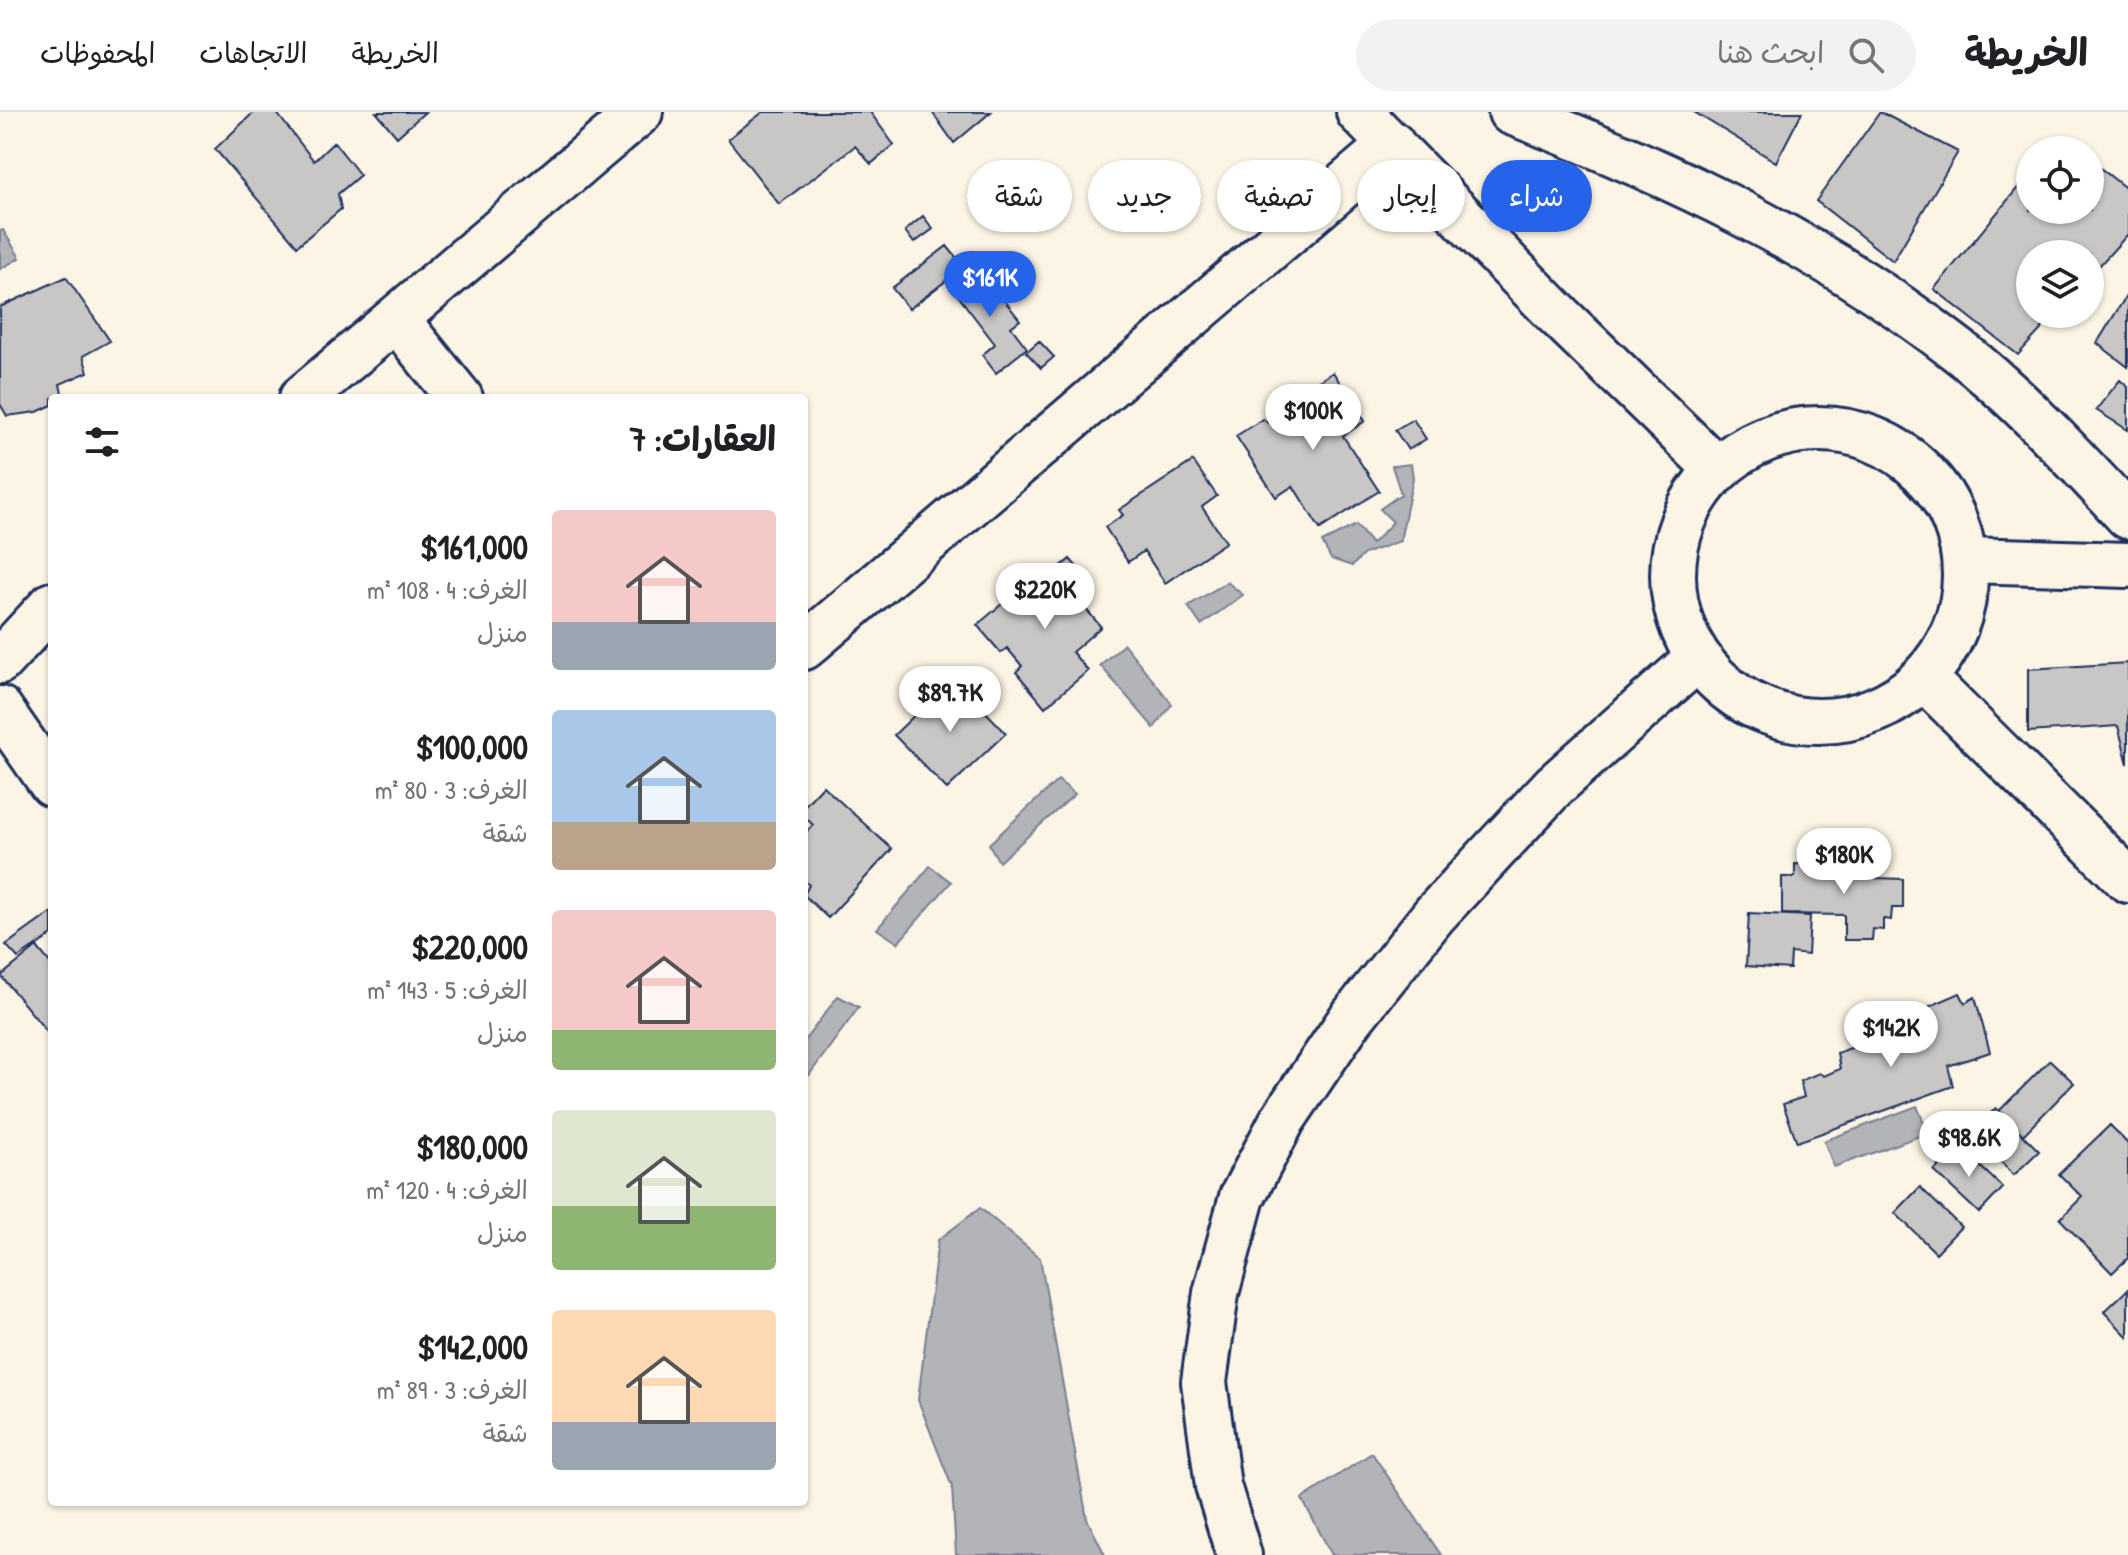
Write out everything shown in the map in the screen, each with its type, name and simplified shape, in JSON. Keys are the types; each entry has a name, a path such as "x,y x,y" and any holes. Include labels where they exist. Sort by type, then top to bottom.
{"street":[{"path":"307,394 640,112"},
{"path":"1359,112 1558,315 1717,469"},
{"path":"1511,112 1703,192 1809,249 1877,291 1961,353 2029,415 2128,516"},
{"path":"808,644 1392,144"},
{"path":"397,320 457,394"},
{"path":"1801,428 1848,430 1892,446 1929,475 1955,514 1967,560 1964,603 1950,644 1924,678 1889,704 1849,719 1806,721 1764,711 1727,690 1698,658 1679,622 1672,580 1676,540 1691,501 1717,469 1756,442 1801,428"},
{"path":"1967,560 2128,565"},
{"path":"0,661 48,609"},
{"path":"1239,1555 1218,1486 1204,1382 1216,1293 1249,1184 1283,1119 1350,1020 1434,915 1554,786 1698,658"},
{"path":"1924,678 2126,876"},
{"path":"0,709 48,778"}],"shaded area":[{"path":"3,230 20,258 0,269 0,231"},
{"path":"1411,464 1413,478 1400,541 1364,554 1352,566 1331,559 1322,542 1356,525 1372,544 1393,522 1380,509 1401,494 1392,466"},
{"path":"1227,582 1243,595 1201,625 1188,606"},
{"path":"1124,644 1172,704 1154,728 1100,665"},
{"path":"1058,780 1075,794 999,862 989,844"},
{"path":"930,866 951,882 898,943 877,929"},
{"path":"838,996 859,1007 808,1077 808,1036"},
{"path":"1917,1106 1928,1133 1834,1167 1824,1141"},
{"path":"980,1208 1040,1258 1087,1519 1105,1555 956,1555 952,1487 918,1400 938,1240"},
{"path":"1372,1453 1441,1555 1332,1555 1302,1499"}],"building":[{"path":"254,112 276,112 314,161 334,142 360,175 338,194 341,209 297,246 215,149"},
{"path":"376,112 425,112 397,137"},
{"path":"763,112 870,112 894,145 871,164 855,146 779,204 728,139"},
{"path":"932,112 991,112 954,143"},
{"path":"1694,112 1802,112 1776,162"},
{"path":"1880,112 1958,152 1893,261 1816,201"},
{"path":"2104,171 2128,190 2128,234 2104,261 2104,240 2016,240 2016,328 2042,328 2018,355 1934,289 2016,190 2016,224 2104,224"},
{"path":"923,216 933,229 914,243 905,231"},
{"path":"947,246 964,267 909,309 892,288"},
{"path":"964,267 987,297 996,290 1020,320 1011,327 1027,348 996,373 982,355 995,344 946,280"},
{"path":"66,277 110,341 83,356 88,372 60,384 62,394 48,394 48,407 37,412 7,416 0,404 0,307"},
{"path":"2128,293 2128,367 2097,343"},
{"path":"1039,341 1054,357 1041,368 1026,352"},
{"path":"1333,372 1365,421 1343,436 1379,491 1320,529 1293,486 1276,497 1236,436 1263,419 1268,423 1299,402 1295,396"},
{"path":"2120,380 2128,387 2128,430 2096,410"},
{"path":"1413,419 1426,439 1408,450 1395,430"},
{"path":"1193,461 1217,496 1202,507 1226,542 1165,583 1144,551 1128,562 1105,527 1123,515 1119,510"},
{"path":"1070,559 1090,582 1074,595 1101,627 1072,652 1088,671 1045,707 1016,672 1022,666 1007,648 1001,653 977,625 1042,570 1048,577"},
{"path":"2128,663 2128,764 2118,726 2028,732 2028,669"},
{"path":"953,678 1006,733 947,789 894,735"},
{"path":"823,786 892,849 828,918 808,899 808,830 813,825 808,820 808,802"},
{"path":"1848,859 1876,859 1876,878 1903,879 1903,908 1892,908 1891,920 1883,919 1883,930 1873,929 1872,940 1844,940 1844,915 1782,914 1782,877 1795,877 1795,864 1826,865 1826,877 1847,878"},
{"path":"1749,913 1810,916 1808,955 1791,953 1790,969 1746,966"},
{"path":"48,915 48,938 18,958 6,945"},
{"path":"37,947 48,960 48,1033 1,976"},
{"path":"1960,993 1965,1003 1975,997 1990,1052 1948,1066 1953,1086 1797,1142 1783,1104 1804,1097 1800,1081 1840,1069 1837,1053 1903,1029 1903,1018"},
{"path":"2050,1060 2074,1083 2023,1135 1999,1111"},
{"path":"1996,1108 2039,1151 2014,1175 1972,1132"},
{"path":"2110,1125 2128,1144 2128,1258 2112,1273 2060,1219 2082,1197 2059,1174"},
{"path":"1959,1146 2003,1188 1979,1213 1934,1171"},
{"path":"1920,1187 1961,1227 1936,1253 1895,1213"},
{"path":"2128,1289 2128,1337 2104,1312"}]}
